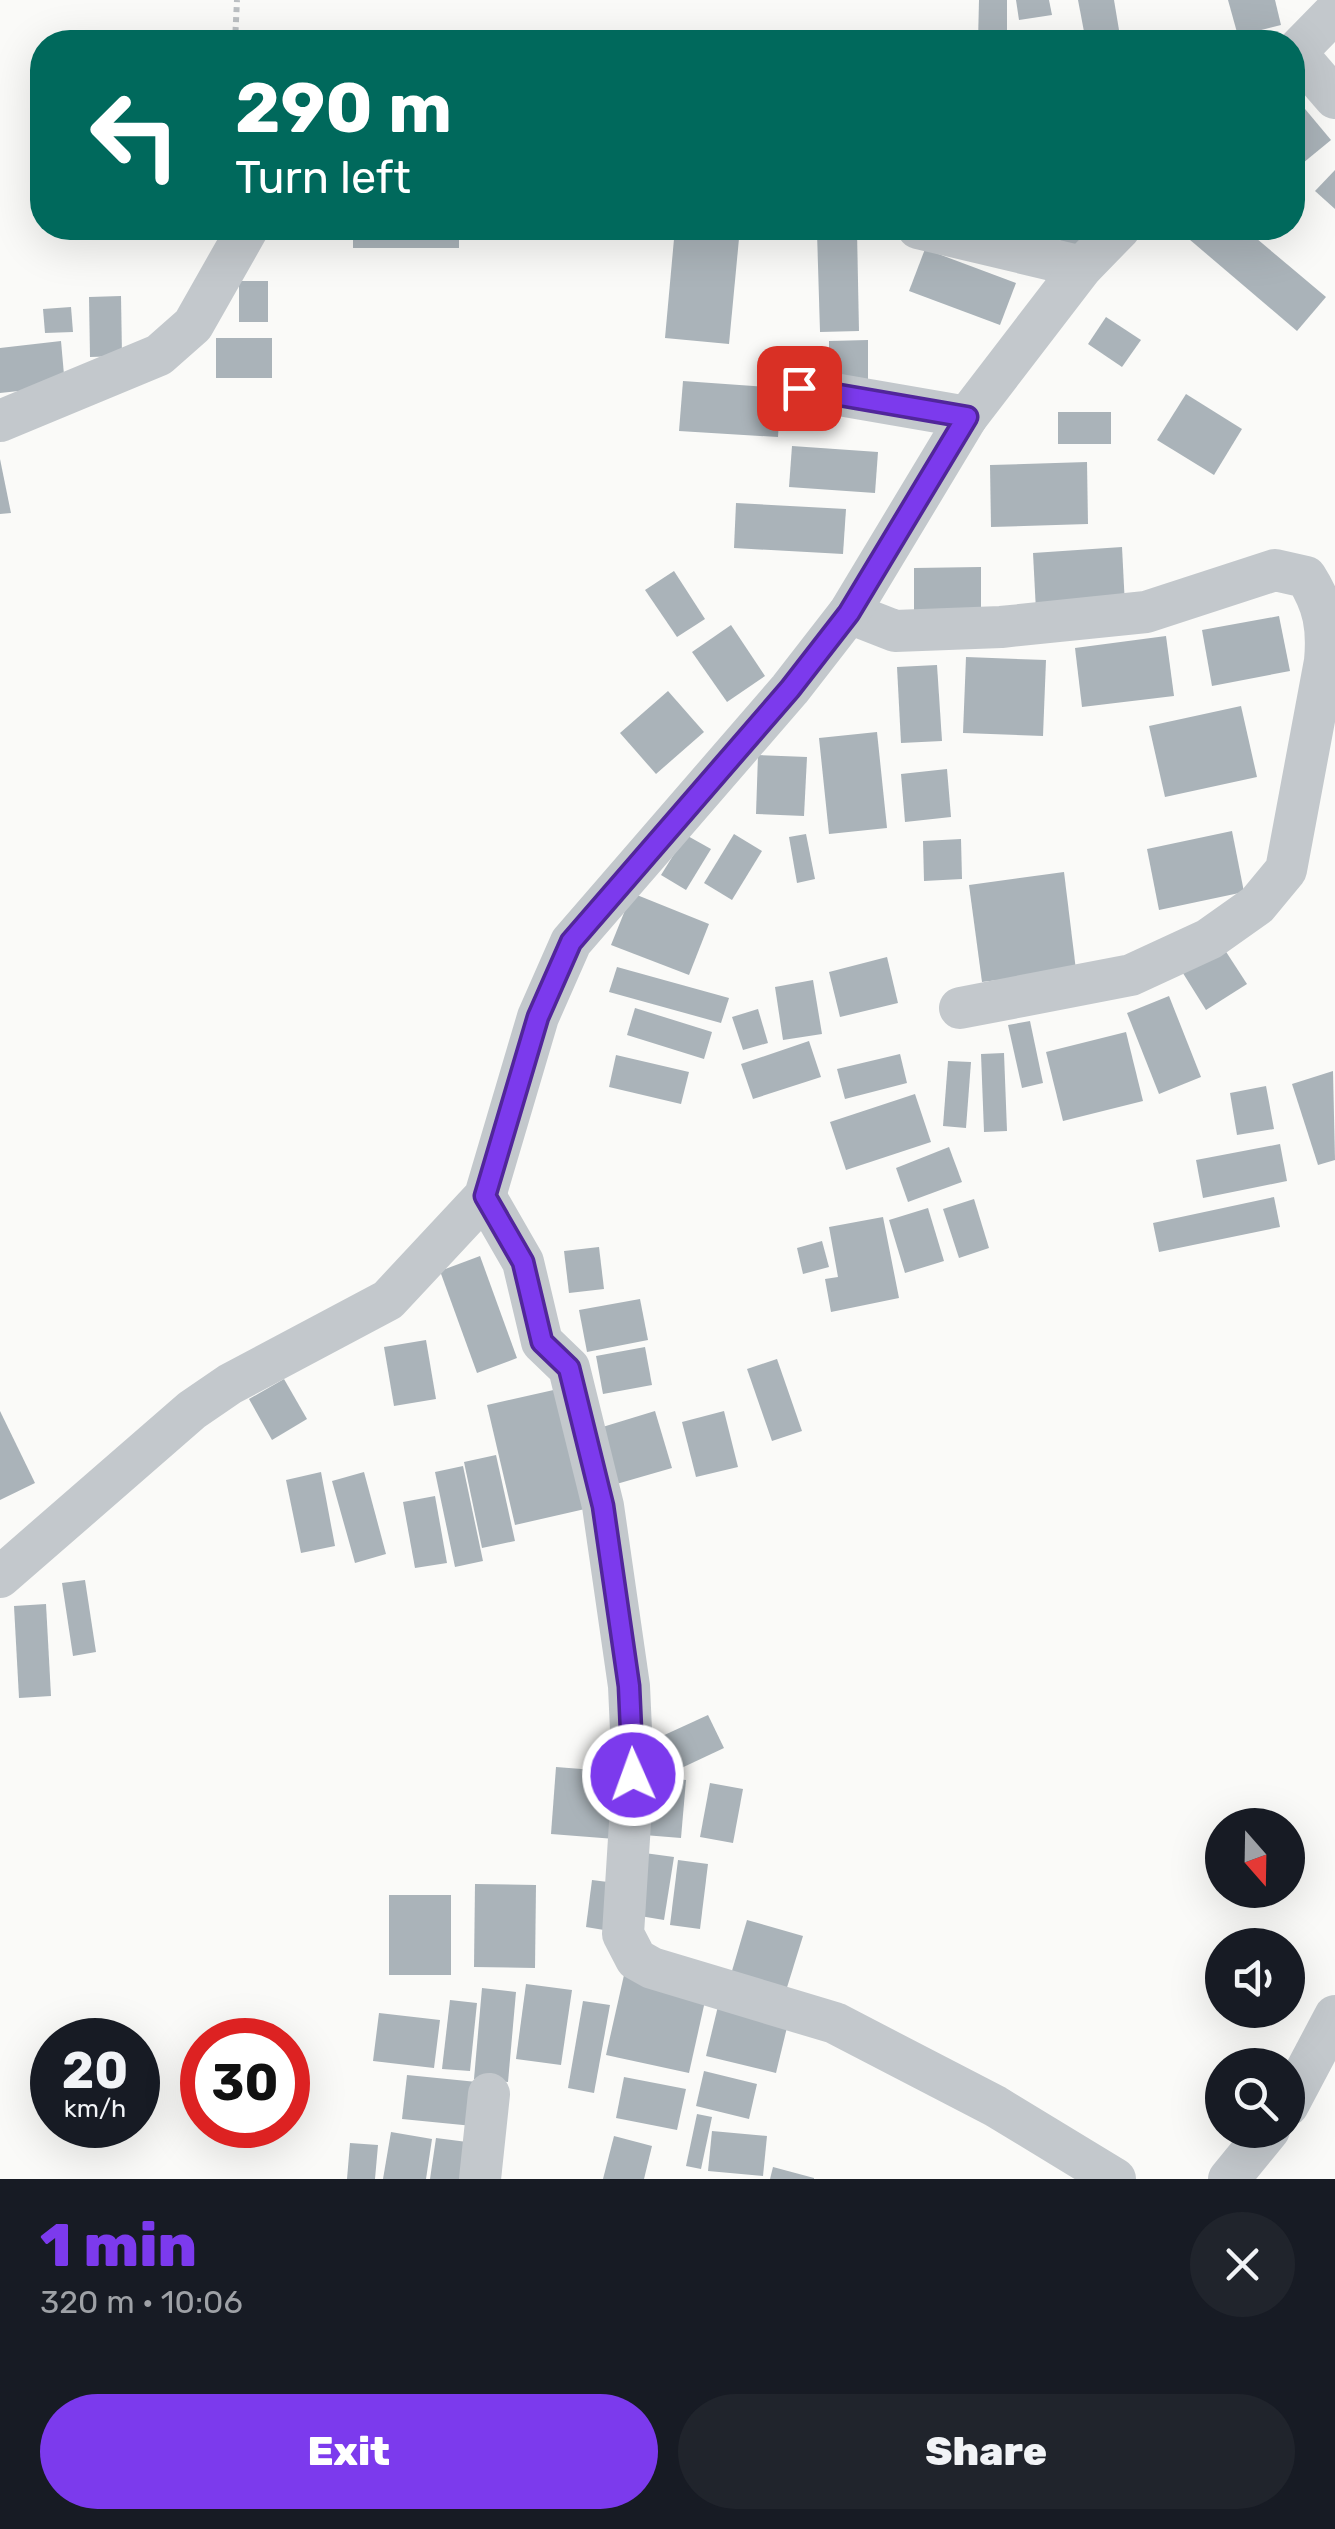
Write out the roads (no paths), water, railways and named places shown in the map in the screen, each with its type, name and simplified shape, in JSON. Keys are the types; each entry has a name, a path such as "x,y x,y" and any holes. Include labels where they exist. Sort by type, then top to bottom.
{"street":[{"path":"1305,43 1335,12"},
{"path":"1305,67 1335,98"},
{"path":"0,421 159,355 193,325 241,240"},
{"path":"968,240 1082,267"},
{"path":"0,1577 192,1410 230,1384 388,1300 485,1196 538,1017 571,942 790,689 849,613 967,417 1082,267 1108,240"},
{"path":"799,388 967,417"},
{"path":"849,613 895,631 1002,627 1146,612 1276,570 1306,577 1320,599 1328,632 1325,662 1286,870 1258,905 1209,939 1130,975 960,1008"},
{"path":"485,1196 523,1262 542,1342 569,1368 603,1506 629,1686 633,1775 623,1934 628,1948 652,1968 835,2023 995,2106 1115,2179"},
{"path":"1305,2073 1335,2016"},
{"path":"480,2179 488,2094"},
{"path":"1230,2179 1255,2148"}]}
